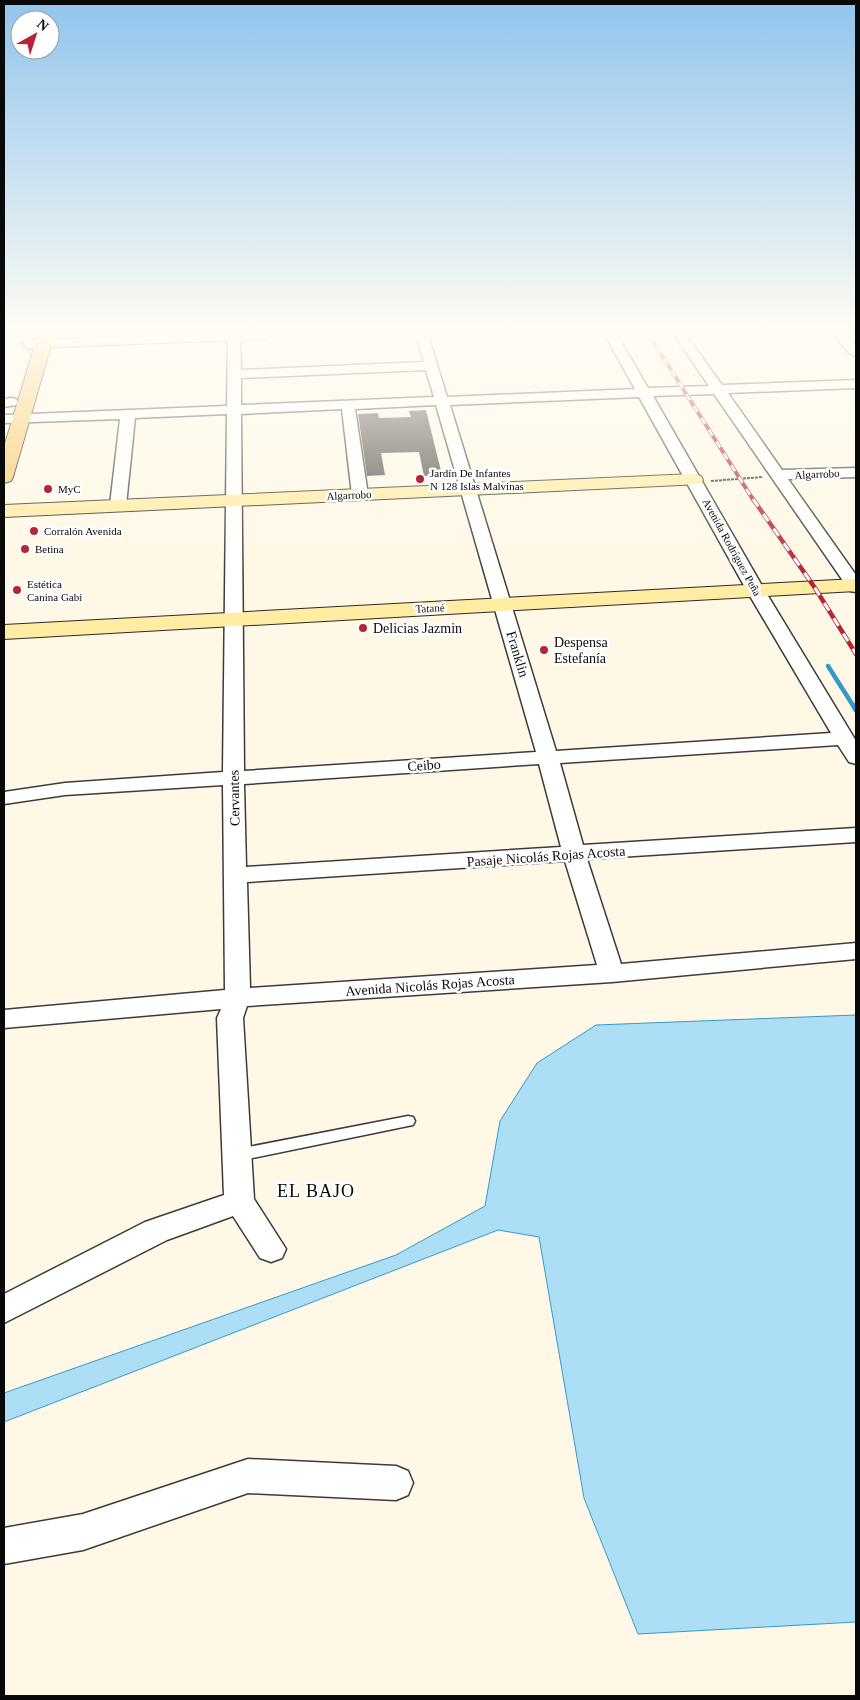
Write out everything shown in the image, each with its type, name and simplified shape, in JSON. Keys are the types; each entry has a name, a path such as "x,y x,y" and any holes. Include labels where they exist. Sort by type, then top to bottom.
{"main road":[{"path":"4,477 10,422"}],"street":[{"path":"10,422 123,414"},
{"path":"118,505 128,414"},
{"name":"Cervantes","path":"235,414 233,777 238,998 230,1018 239,1202"},
{"path":"349,414 360,494"},
{"name":"Franklin","path":"446,414 548,757 574,854 612,973"},
{"name":"Avenida Rodríguez Peña","path":"657,414 756,591 856,758"},
{"path":"734,414 856,586"},
{"name":"Algarrobo","path":"778,475 856,472"},
{"name":"Algarrobo","path":"4,512 118,505 694,480"},
{"name":"Tatané","path":"4,632 856,586"},
{"name":"Ceibo","path":"4,798 65,788 844,738"},
{"name":"Pasaje Nicolás Rojas Acosta","path":"235,876 856,835"},
{"name":"Avenida Nicolás Rojas Acosta","path":"4,1019 238,998 612,973 856,950"},
{"path":"4,1309 156,1231 239,1202 271,1249"},
{"path":"4,1546 83,1532 248,1476 396,1483"}],"lane":[{"path":"238,1155 408,1121"}],"path":[{"path":"694,480 740,480 778,475"}],"water":[{"path":"856,1015 856,1622 638,1634 584,1498 539,1237 498,1230 4,1422 4,1393 396,1255 485,1206 500,1121 537,1063 596,1025"}],"building":[{"path":"358,414 378,414 379,418 411,417 410,414 427,414 442,475 424,476 419,452 381,453 385,475 367,476"}],"waterway":[{"path":"828,666 854,707"},
{"path":"854,706 856,710"}],"railway":[{"path":"699,414 754,501"},
{"path":"753,499 815,588 856,654"}],"place":[{"name":"Jardín De Infantes N 128 Islas Malvinas","path":"420,479"},
{"name":"MyC","path":"48,489"},
{"name":"Corralón Avenida","path":"34,531"},
{"name":"Betina","path":"25,549"},
{"name":"Estética Canina Gabi","path":"17,590"},
{"name":"Delicias Jazmin","path":"363,628"},
{"name":"Despensa Estefanía","path":"544,650"}],"district":[{"name":"EL BAJO","path":"316,1191"}]}
